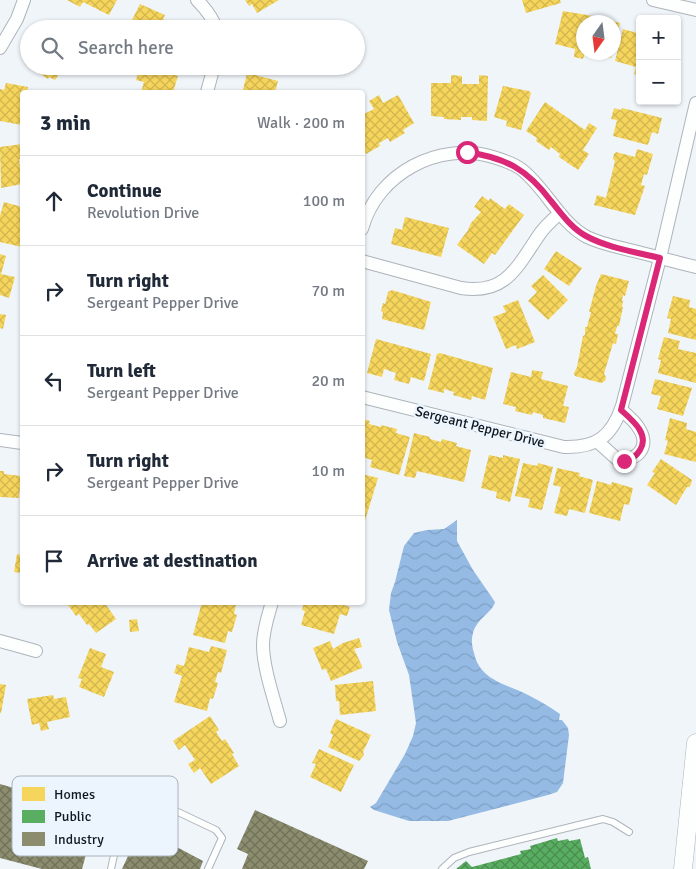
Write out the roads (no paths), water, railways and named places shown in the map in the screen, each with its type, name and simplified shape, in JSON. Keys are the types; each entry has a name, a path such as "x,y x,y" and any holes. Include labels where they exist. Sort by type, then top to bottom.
{"main road":[{"path":"683,869 691,835 696,743"}],"street":[{"path":"0,48 17,19 24,0"},
{"path":"197,0 213,20"},
{"path":"653,0 696,10"},
{"path":"208,90 212,75"},
{"path":"621,410 638,426 643,438 643,444 639,453 631,460 618,460 598,442 617,421 621,410 660,258 696,103"},
{"path":"365,222 376,199 387,185 415,164 449,153 467,152 504,160 520,168 542,189 571,225 585,236 601,243 696,267"},
{"path":"365,261 462,288 474,290 486,288 499,284 511,276 539,234 560,212"},
{"name":"Sergeant Pepper Drive","path":"365,398 564,447 580,448 598,442"},
{"path":"0,440 20,443"},
{"path":"271,605 264,630 264,658 280,721"},
{"path":"0,641 36,651"}],"lane":[{"path":"178,812 216,830 222,838 208,869"},
{"path":"442,869 454,858 469,852 603,819 613,822 629,832"},
{"path":"110,869 113,856"}],"water":[{"path":"457,520 457,541 473,570 495,602 494,606 478,623 473,633 472,646 477,662 488,676 534,698 560,714 559,720 562,720 568,728 569,735 563,783 557,792 548,795 448,821 409,821 370,807 376,803 405,754 413,736 416,723 409,675 397,642 389,610 391,593 404,546 414,533 444,529"}]}
